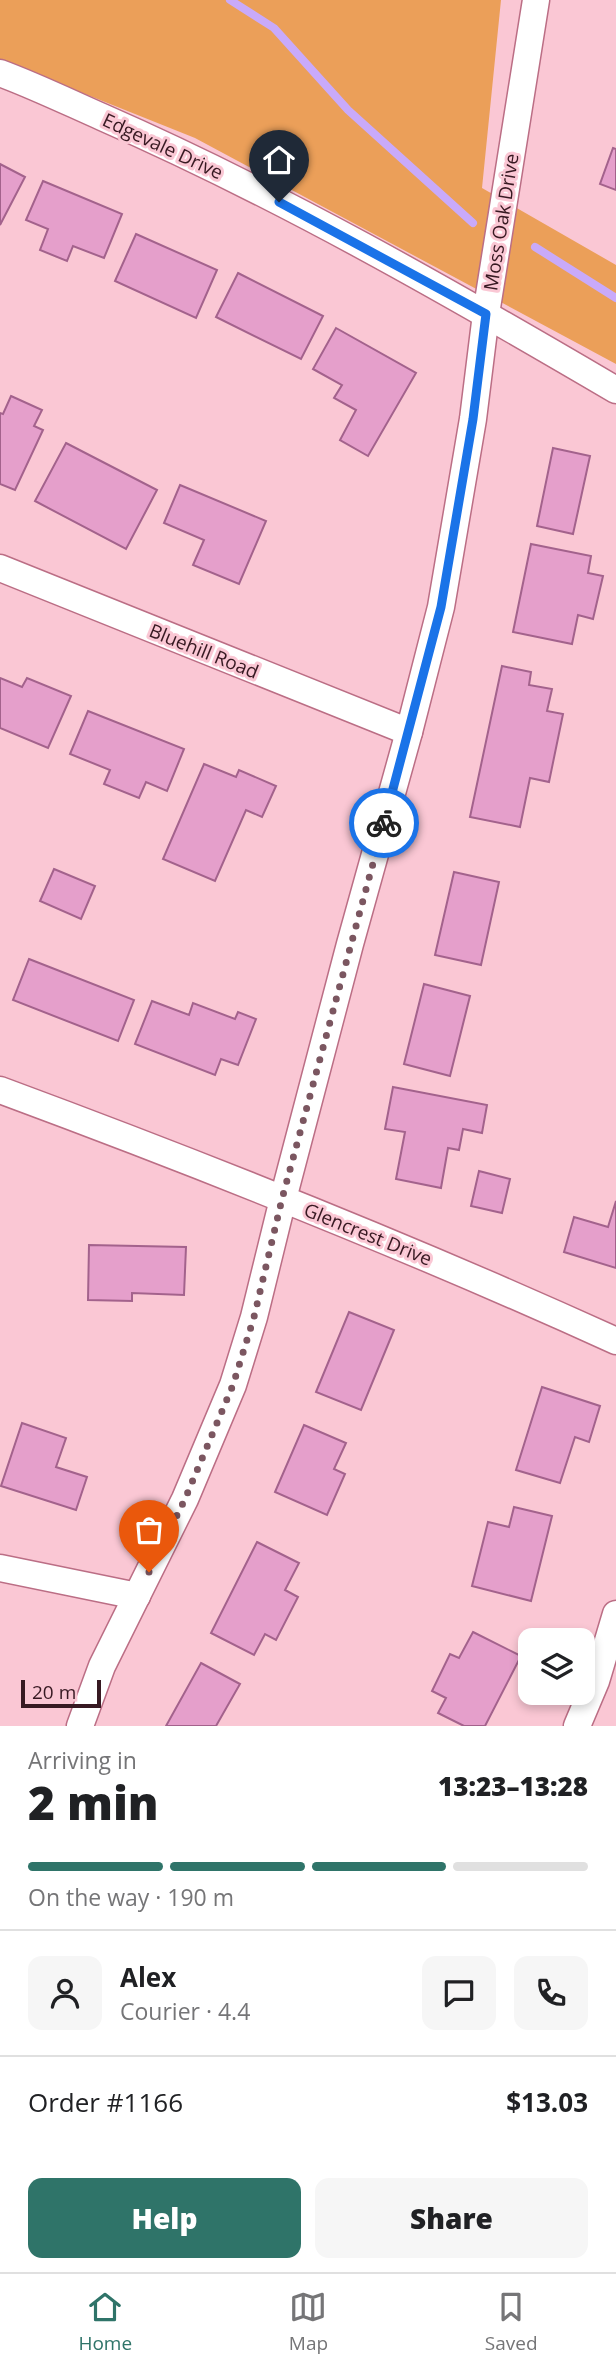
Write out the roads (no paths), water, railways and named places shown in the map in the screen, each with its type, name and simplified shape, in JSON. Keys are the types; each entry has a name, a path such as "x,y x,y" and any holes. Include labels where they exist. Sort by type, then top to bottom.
{"street":[{"name":"Moss Oak Drive","path":"80,1726 102,1666 185,1499 233,1385 254,1317 282,1199 409,732 441,607 473,419 486,314 536,0"},
{"name":"Edgevale Drive","path":"0,73 181,152 301,213 486,314 616,390"},
{"name":"Bluehill Road","path":"0,568 409,732"},
{"name":"Glencrest Drive","path":"0,1090 282,1199 496,1287 616,1341"},
{"path":"0,1568 137,1596"},
{"path":"577,1726 596,1681 616,1614"}],"waterway":[{"path":"230,0 274,28 348,110 473,223"},
{"path":"535,247 616,298"}]}
